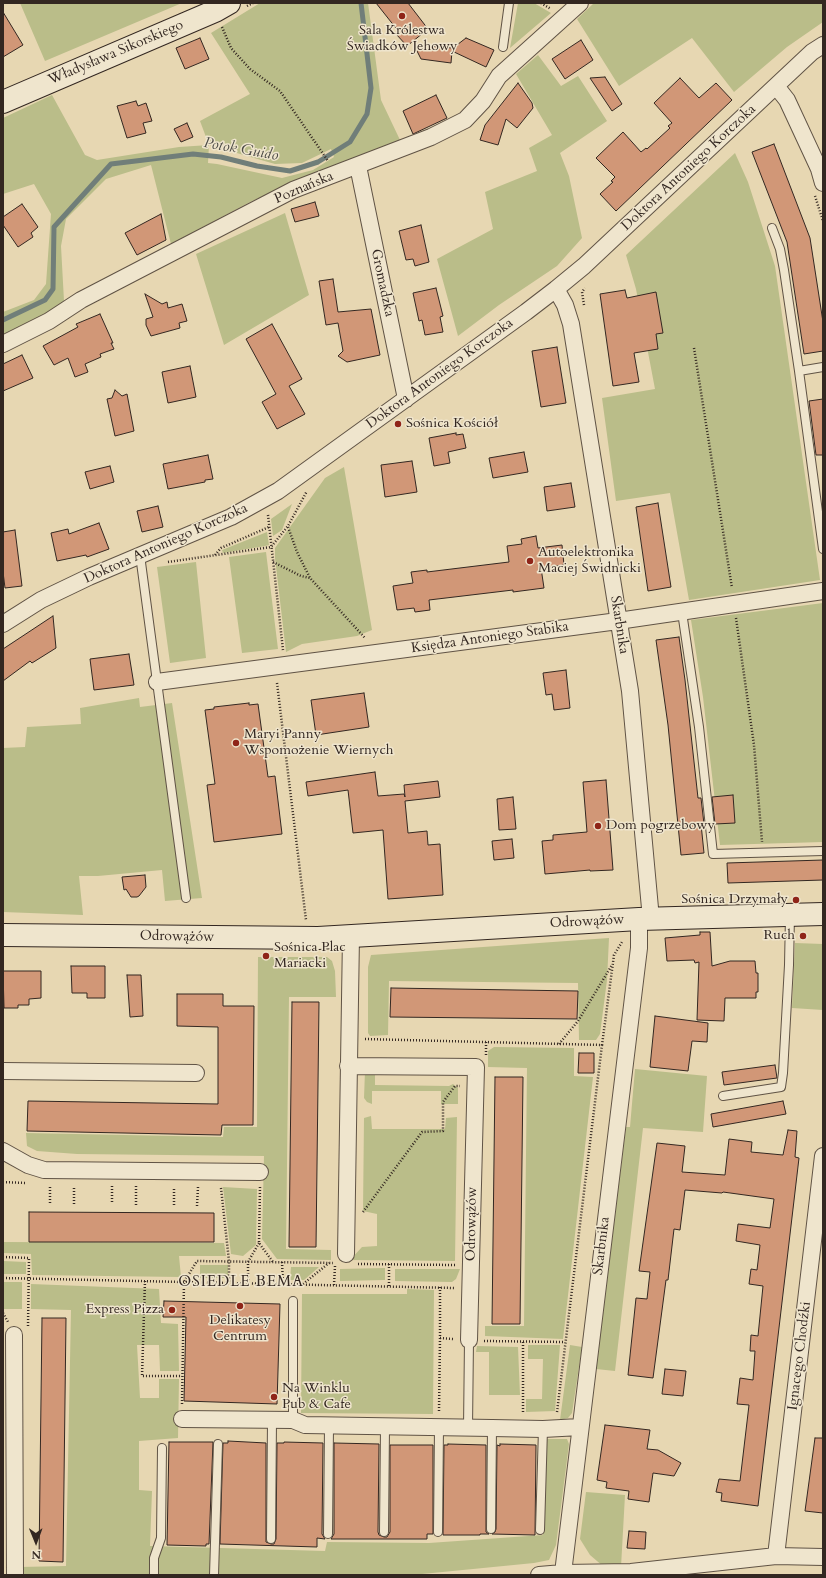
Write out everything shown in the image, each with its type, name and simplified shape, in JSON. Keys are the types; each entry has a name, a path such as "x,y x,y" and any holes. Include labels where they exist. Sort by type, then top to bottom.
{"street":[{"name":"Poznańska","path":"3,344 49,321 88,297 293,190 431,137 465,120 483,101 499,76 580,3"},
{"name":"Władysława Sikorskiego","path":"3,102 222,7"},
{"name":"Doktora Antoniego Korczoka","path":"3,624 41,600 141,561 231,517 278,491 556,289 584,266 812,52 823,45"},
{"path":"776,86 788,100 823,183"},
{"name":"Gromadzka","path":"358,166 406,399"},
{"name":"Skarbnika","path":"556,289 565,305 571,324 630,691 645,919 639,948 563,1573"},
{"name":"Księdza Antoniego Stabika","path":"157,682 618,621 823,591"},
{"name":"Odrowążów","path":"3,935 318,938 645,919 823,914"},
{"path":"342,1259 346,1235 351,936"},
{"name":"Odrowążów","path":"348,1066 476,1067 469,1340"},
{"path":"3,1071 196,1073"},
{"path":"3,1151 28,1165 44,1170 260,1172"},
{"name":"Ignacego Chodźki","path":"776,1556 823,1156"},
{"path":"9,1335 15,1575"},
{"path":"182,1419 293,1420 305,1425 329,1426 385,1427 439,1421 468,1428 543,1429 580,1427"},
{"path":"539,1575 563,1573 631,1572 776,1556 823,1557"}],"lane":[{"path":"503,47 509,3"},
{"path":"772,228 780,249 784,270 823,549"},
{"path":"799,371 823,367"},
{"path":"141,561 186,898"},
{"path":"682,612 699,727 713,854 823,851"},
{"path":"723,1096 781,1086 784,1073 790,965 790,914"},
{"path":"293,1302 293,1420"},
{"path":"468,1428 469,1340"},
{"path":"271,1539 272,1420"},
{"path":"438,1532 439,1421"},
{"path":"328,1534 329,1426"},
{"path":"384,1532 385,1427"},
{"path":"491,1529 492,1428"},
{"path":"540,1530 543,1429"},
{"path":"214,1575 218,1444"},
{"path":"154,1575 154,1558 161,1538 162,1448"}],"path":[{"path":"222,7 231,48 250,69 280,90 320,148"},
{"path":"565,305 582,292"},
{"path":"141,561 158,564 271,548 288,526 309,489 303,492"},
{"path":"274,511 268,515 285,666 277,687 306,922 318,922 318,938"},
{"path":"288,526 297,552 310,578 365,638 367,655"},
{"path":"214,556 221,548 269,527"},
{"path":"273,562 301,576 310,578"},
{"path":"365,638 373,637"},
{"path":"557,1417 614,955 623,939"},
{"path":"559,1044 578,1020 613,963"},
{"path":"363,1036 366,1039 602,1045"},
{"path":"486,1041 486,1056"},
{"path":"346,1235 422,1132 443,1131 443,1102 455,1086 475,1085"},
{"path":"248,1283 248,1262 259,1243 260,1172"},
{"path":"3,1182 26,1183"},
{"path":"50,1203 50,1183 56,1183"},
{"path":"74,1183 74,1204"},
{"path":"112,1204 112,1184 118,1184"},
{"path":"130,1184 136,1184 136,1205"},
{"path":"174,1184 174,1205"},
{"path":"197,1206 198,1184"},
{"path":"220,1185 230,1261 229,1283"},
{"path":"259,1243 274,1262"},
{"path":"182,1419 184,1282 198,1261 329,1263 342,1259 389,1264 471,1265"},
{"path":"334,1285 342,1259"},
{"path":"282,1262 283,1284"},
{"path":"302,1284 329,1263"},
{"path":"389,1264 389,1286"},
{"path":"3,1278 470,1288"},
{"path":"145,1281 142,1376 182,1376"},
{"path":"439,1421 440,1338"},
{"path":"523,1342 523,1417"}],"green space":[{"path":"20,3 182,3 45,61"},
{"path":"260,3 368,3 381,100 400,140 336,165 252,201 171,244 151,165 106,179 66,219 61,246 64,301 39,322 3,338 3,312 34,300 46,284 51,214 34,184 3,194 3,118 52,95 85,155 97,160 179,147 209,145 200,121 250,94 211,33","holes":["209,145 275,164 302,163 331,149 334,157 313,170 282,178 208,163"]},
{"path":"518,3 534,3 551,13 510,48"},
{"path":"594,3 823,3 823,22 787,47 734,92 692,38 619,86 577,19"},
{"path":"538,55 561,86 578,76 607,121 560,153 569,176 582,238 557,266 499,305 458,336 437,259 493,229 485,192 537,171 529,148 552,135 516,74"},
{"path":"735,153 748,182 775,266 820,580 689,600 670,493 616,501 602,398 655,389 636,289 626,255"},
{"path":"285,213 309,295 224,345 196,254"},
{"path":"344,467 372,630 357,636 302,644 286,652 275,548 325,478"},
{"path":"292,504 282,530 273,536 271,519"},
{"path":"267,532 269,545 223,553 222,550"},
{"path":"266,552 278,649 242,653 229,557"},
{"path":"196,562 206,658 170,663 157,567"},
{"path":"823,603 823,842 720,845 703,697 691,620"},
{"path":"139,698 140,707 172,703 202,898 165,901 162,870 98,876 79,876 83,915 3,912 3,748 25,747 27,727 81,724 80,708"},
{"path":"609,938 607,980 600,1034 596,1040 579,1040 578,983 389,981 388,1035 370,1036 368,1033 368,967 371,955"},
{"path":"795,943 823,944 823,1010 792,1008"},
{"path":"258,957 327,957 332,961 335,971 336,997 289,997 286,1249 331,1250 331,1260 277,1259 262,1239 264,1156 77,1154 37,1151 27,1146 26,1133 223,1137 224,1127 257,1127"},
{"path":"494,1047 574,1048 574,1076 593,1077 563,1339 485,1336 485,1326 524,1326 527,1068 488,1067 488,1051"},
{"path":"635,1069 707,1076 703,1132 643,1128 615,1371 596,1369 626,1127 630,1127"},
{"path":"365,1071 375,1071 375,1085 449,1086 453,1084 458,1088 458,1104 441,1104 441,1091 372,1091 372,1104 367,1102 364,1098"},
{"path":"371,1116 372,1129 445,1129 446,1118 457,1117 455,1261 350,1260 362,1247 377,1246 377,1214 363,1211 364,1118"},
{"path":"223,1187 257,1189 256,1245 243,1256 231,1254"},
{"path":"3,1242 224,1243 226,1256 179,1256 181,1277 32,1275 31,1254 3,1253"},
{"path":"3,1261 26,1262 26,1274 3,1274"},
{"path":"200,1265 228,1265 228,1278 200,1278"},
{"path":"291,1267 319,1267 304,1280 290,1280"},
{"path":"385,1268 385,1280 340,1281 340,1269"},
{"path":"395,1269 460,1269 456,1279 452,1282 395,1281"},
{"path":"3,1282 22,1282 22,1309 3,1309"},
{"path":"31,1284 159,1289 161,1323 178,1324 179,1371 160,1371 159,1345 137,1345 140,1398 159,1398 159,1379 179,1379 178,1438 139,1441 139,1490 152,1491 150,1546 325,1551 327,1542 429,1543 543,1535 547,1439 567,1439 569,1444 556,1545 549,1560 534,1563 412,1575 20,1575 20,1567 66,1566 71,1310 31,1309"},
{"path":"407,1289 434,1290 433,1414 301,1413 302,1294 407,1294"},
{"path":"528,1345 560,1345 555,1411 526,1412 526,1399 542,1399 543,1359 528,1359"},
{"path":"570,1345 582,1347 572,1413 568,1418 560,1420"},
{"path":"477,1346 518,1347 520,1395 489,1395 489,1352 476,1352"},
{"path":"586,1492 625,1495 621,1567 604,1567 590,1555 580,1539"}],"building":[{"name":"Sala Królestwa Świadków Jehowy","path":"376,3 408,3 428,29 407,46 396,34 399,32"},
{"path":"3,12 23,45 3,57"},
{"path":"200,38 209,59 185,69 176,48"},
{"path":"466,38 494,50 486,67 452,51 451,63 421,59 414,45 453,48"},
{"path":"581,40 593,60 565,79 552,59"},
{"path":"605,77 622,104 612,111 590,78"},
{"path":"680,78 699,98 716,83 732,100 616,211 600,194 613,182 611,181 615,177 596,158 623,132 641,152 646,148 647,149 670,128 668,126 672,123 654,103"},
{"path":"518,83 532,103 533,108 517,128 506,119 498,145 480,140 485,125"},
{"path":"436,95 447,118 413,134 403,111"},
{"path":"136,101 138,106 146,103 152,121 143,123 146,133 127,138 117,106"},
{"path":"187,123 193,137 181,142 174,129"},
{"path":"774,144 810,238 823,322 823,351 804,354 787,242 752,152"},
{"path":"315,202 319,216 295,222 291,209"},
{"path":"22,204 38,227 31,233 33,237 18,247 3,225 3,217"},
{"path":"161,214 166,240 137,255 125,233"},
{"path":"421,225 429,262 415,266 413,259 406,260 399,231"},
{"path":"333,279 338,312 371,309 380,355 347,362 338,356 343,351 338,323 326,325 319,281"},
{"path":"436,288 443,316 440,317 443,332 425,335 422,320 419,321 413,293"},
{"path":"625,290 627,298 656,292 663,333 656,334 658,349 634,353 639,382 613,386 600,294"},
{"path":"145,294 162,304 167,302 168,308 182,304 187,321 179,323 180,328 151,336 146,325 146,319 153,317"},
{"path":"100,314 113,343 111,343 114,349 100,354 101,357 85,364 88,372 75,377 68,358 54,365 43,346 78,327 76,324"},
{"path":"272,324 302,379 289,386 305,414 277,429 262,402 276,394 246,339"},
{"path":"557,347 566,403 541,407 532,351"},
{"path":"22,355 33,378 3,391 3,364"},
{"path":"190,366 196,397 168,403 162,372"},
{"path":"115,390 122,396 127,394 134,431 115,436 107,399 112,398"},
{"path":"823,399 823,455 816,455 809,401"},
{"path":"456,433 456,435 463,434 466,448 448,452 450,463 434,466 429,438"},
{"path":"524,452 528,472 493,478 489,458"},
{"path":"208,455 213,479 168,489 163,464"},
{"path":"412,461 417,492 385,497 381,465"},
{"path":"110,466 114,482 90,489 85,472"},
{"path":"571,483 575,507 547,511 544,487"},
{"path":"658,503 671,587 648,591 636,507"},
{"path":"158,506 163,527 142,532 137,511"},
{"path":"99,523 109,549 87,557 86,555 57,561 51,533 68,529 69,534"},
{"path":"15,530 22,586 5,588 3,572 3,532"},
{"path":"536,536 538,548 562,545 564,565 541,568 544,588 513,592 513,590 429,600 430,610 415,612 414,608 397,610 393,586 413,583 411,572 427,570 427,572 509,562 507,546 522,544 521,539"},
{"path":"53,616 56,648 32,663 30,661 3,681 3,649"},
{"path":"679,637 698,798 701,798 704,824 701,824 704,853 681,855 668,725 656,640"},
{"path":"129,654 134,685 94,690 90,659"},
{"path":"566,670 570,708 554,710 552,694 546,695 543,673"},
{"path":"364,693 369,727 316,735 311,700"},
{"name":"Maryi Panny Wspomożenie Wiernych","path":"249,703 249,705 258,704 268,777 275,776 282,834 214,842 207,785 215,784 205,710 214,709 214,707"},
{"path":"375,772 378,796 404,794 405,797 404,785 438,781 440,797 405,801 408,833 427,831 428,845 440,844 443,895 388,899 383,830 353,833 348,790 308,796 306,782"},
{"path":"606,780 613,870 590,870 545,874 542,841 553,840 553,835 587,832 583,782"},
{"path":"733,795 735,823 715,824 712,797"},
{"path":"513,797 516,829 499,830 497,799"},
{"path":"512,839 514,858 494,860 492,841"},
{"path":"823,860 823,880 728,883 727,863"},
{"path":"145,875 146,887 139,896 131,897 126,889 124,890 122,877"},
{"path":"700,932 710,932 712,966 730,961 755,961 756,973 758,973 758,992 756,992 756,998 725,998 724,1021 697,1020 699,962 695,963 694,960 667,961 665,938 700,935"},
{"path":"71,966 105,966 105,998 87,998 87,993 72,993"},
{"path":"3,971 41,971 41,998 29,999 29,1005 18,1005 18,1008 4,1008"},
{"path":"127,975 141,975 143,1016 130,1017"},
{"path":"391,988 578,991 577,1019 390,1017"},
{"path":"177,994 223,994 223,1006 254,1006 253,1125 222,1125 221,1135 27,1131 28,1101 218,1104 218,1027 177,1026"},
{"path":"292,1002 319,1002 316,1247 289,1247"},
{"path":"655,1016 708,1023 707,1042 692,1041 688,1071 650,1067"},
{"path":"579,1053 594,1053 594,1073 578,1073"},
{"path":"775,1065 777,1078 724,1085 722,1072"},
{"path":"495,1077 523,1077 520,1324 492,1324"},
{"path":"783,1101 786,1114 713,1127 711,1114"},
{"path":"788,1130 797,1131 795,1157 799,1158 758,1506 721,1501 722,1493 716,1492 719,1479 740,1481 749,1405 737,1404 740,1378 753,1380 755,1351 750,1351 751,1335 758,1336 763,1286 749,1284 751,1269 757,1270 760,1245 736,1241 738,1224 770,1228 774,1199 723,1192 685,1190 680,1230 674,1229 653,1378 628,1375 636,1298 647,1299 650,1272 639,1271 657,1143 685,1146 682,1172 725,1175 729,1139 752,1142 751,1152 783,1155"},
{"path":"29,1212 214,1213 214,1242 29,1242"},
{"path":"164,1301 280,1304 277,1404 184,1401 186,1317 163,1317"},
{"path":"42,1318 66,1318 63,1562 39,1561"},
{"path":"665,1369 686,1371 683,1396 662,1394"},
{"path":"605,1425 650,1430 647,1449 658,1450 681,1463 674,1476 653,1473 649,1502 628,1499 629,1491 606,1488 607,1482 597,1480"},
{"path":"815,1438 823,1438 823,1513 805,1511"},
{"path":"228,1441 266,1443 266,1542 271,1544 274,1544 276,1539 277,1443 323,1443 322,1534 325,1539 317,1538 317,1547 220,1544 223,1443 228,1443"},
{"path":"169,1442 213,1442 209,1544 206,1544 206,1546 167,1545"},
{"path":"334,1443 379,1444 378,1532 379,1535 384,1537 387,1537 390,1532 390,1445 433,1445 433,1534 427,1534 427,1539 331,1539 334,1534"},
{"path":"500,1444 536,1445 535,1535 492,1534 496,1529 497,1445 500,1446"},
{"path":"444,1445 486,1445 486,1532 489,1534 443,1535"},
{"path":"629,1531 646,1532 645,1549 627,1548"}],"waterway":[{"name":"Potok Guido","path":"3,320 45,300 53,289 54,227 111,164 193,154 221,157 257,166 290,171 318,162 350,142 367,114 371,88 361,3"}],"place":[{"name":"Sala Królestwa Świadków Jehowy","path":"402,16"},
{"name":"Sośnica Kościół","path":"398,424"},
{"name":"Autoelektronika Maciej Świdnicki","path":"530,561"},
{"name":"Maryi Panny Wspomożenie Wiernych","path":"236,743"},
{"name":"Dom pogrzebowy","path":"598,826"},
{"name":"Sośnica Drzymały","path":"796,900"},
{"name":"Ruch","path":"803,936"},
{"name":"Sośnica Plac Mariacki","path":"266,956"},
{"name":"Delikatesy Centrum","path":"240,1306"},
{"name":"Express Pizza","path":"172,1310"},
{"name":"Na Winklu Pub & Cafe","path":"274,1397"}],"district":[{"name":"OSIEDLE BEMA","path":"241,1283"}]}
